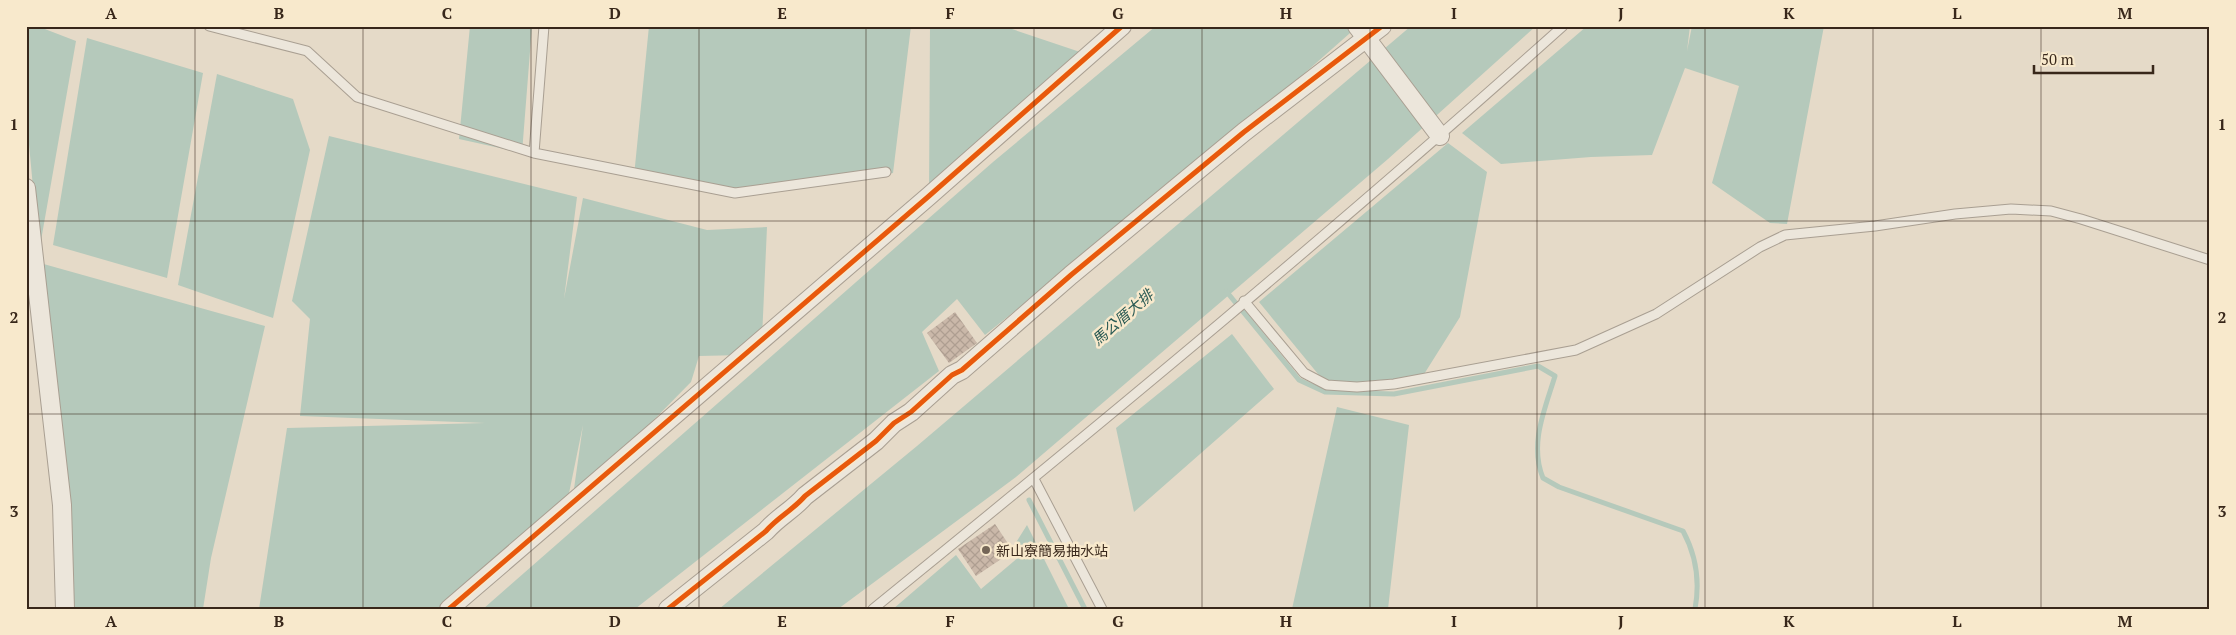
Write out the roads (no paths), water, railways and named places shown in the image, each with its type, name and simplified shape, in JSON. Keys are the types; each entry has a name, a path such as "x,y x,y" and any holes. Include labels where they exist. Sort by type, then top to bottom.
{"street":[{"path":"449,609 937,189 1122,26"},
{"path":"668,609 766,532 778,517 796,506 805,496 876,441 894,423 911,412 952,375 962,370 1071,275 1362,32 1382,26"},
{"path":"1362,32 1440,136"},
{"path":"26,188 62,505 66,609"}],"lane":[{"path":"209,26 307,51 357,97 534,153 735,193 886,172"},
{"path":"534,153 544,26"},
{"path":"873,609 1034,479 1244,302 1440,136 1563,26"},
{"path":"1244,302 1304,373 1327,385 1357,387 1394,384 1576,350 1656,314 1760,247 1785,235 1874,226 1955,214 2011,209 2051,211 2081,218 2210,260"},
{"path":"1034,479 1102,609"}],"water":[{"path":"26,26 37,26 76,41 39,252 26,112"},
{"path":"470,26 532,26 522,153 459,139"},
{"path":"649,26 911,26 893,173 734,198 634,176"},
{"path":"930,26 1003,26 1089,55 929,196"},
{"path":"1156,26 1358,26 1254,118 985,335 957,299 922,332 939,371 635,609 483,609 993,162"},
{"name":"馬公厝大排","path":"1411,26 1536,26 1388,159 1016,477 838,609 719,609 917,446"},
{"path":"1587,26 1690,26 1687,51 1692,26 1824,26 1787,224 1770,223 1712,183 1739,86 1685,68 1652,155 1591,157 1501,164 1462,133"},
{"path":"87,38 203,73 167,278 53,245"},
{"path":"217,74 293,99 310,150 273,318 178,285"},
{"path":"329,136 577,197 564,299 583,198 707,230 767,227 762,338 743,355 699,356 691,382 572,503 583,425 567,503 442,609 259,609 287,428 485,423 300,416 310,319 292,301"},
{"path":"1448,143 1487,172 1460,317 1421,379 1327,385 1259,302"},
{"path":"40,263 265,326 211,558 203,609 72,609"},
{"path":"1232,334 1274,389 1134,512 1116,428"},
{"path":"1337,407 1409,425 1388,609 1292,609"},
{"path":"1027,525 1069,609 893,609 956,555 981,589 1019,557 1015,544"}],"waterway":[{"path":"1226,291 1299,380 1325,392 1394,394 1538,366 1555,376 1543,414 1538,439 1539,465 1543,478 1559,487 1683,531 1696,569 1695,609"},
{"path":"1029,500 1085,609"}],"place":[{"name":"新山寮簡易抽水站","path":"986,550"}]}
